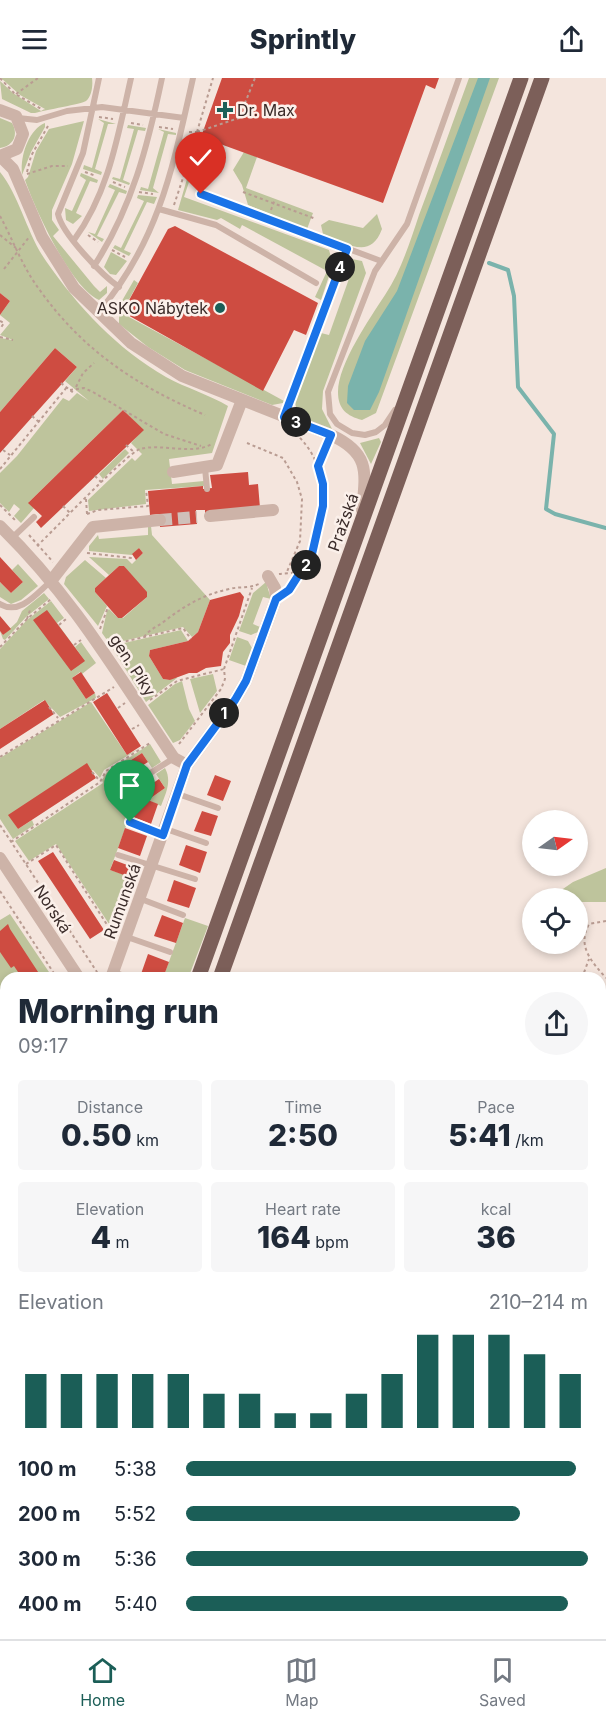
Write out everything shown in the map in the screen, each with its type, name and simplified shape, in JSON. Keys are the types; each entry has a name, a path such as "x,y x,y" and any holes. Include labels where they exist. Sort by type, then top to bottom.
{"main road":[{"name":"Pražská","path":"200,972 521,78"},
{"path":"222,972 542,78"}],"street":[{"path":"1,110 18,118 23,134 17,149 31,215 74,288 130,343 166,367 182,376 331,435 351,446 363,463 365,480 359,529"},
{"path":"17,149 0,156 22,175"},
{"path":"173,472 206,468 218,464 242,400"},
{"path":"205,515 273,510"},
{"path":"51,581 93,527 160,520"},
{"name":"gen. Píky","path":"0,526 51,581 103,648 174,752 187,765"},
{"path":"269,577 275,588 276,599"},
{"name":"Rumunská","path":"113,972 121,937 141,899 164,832 166,813 178,794 187,765 235,700 246,681 276,599"},
{"name":"Norská","path":"0,858 75,972"}],"lane":[{"path":"99,78 83,153 58,214 94,266 119,286"},
{"path":"74,240 106,179 117,146 130,78"},
{"path":"94,266 115,232 147,152 162,78"},
{"path":"98,313 119,286 159,209 179,147 192,78"},
{"path":"412,382 388,421 370,434 352,433 342,428 328,410 329,386 381,261 407,224 459,78"},
{"path":"18,118 37,120 63,111 93,108 124,109 184,118"},
{"path":"23,134 37,120"},
{"path":"179,147 203,155 208,161 201,194 381,261"},
{"path":"159,209 216,225 316,283"},
{"path":"284,417 347,249"},
{"path":"206,468 207,489"},
{"path":"12,538 34,518"},
{"path":"0,604 8,608 18,607 51,581"},
{"path":"125,789 174,752"},
{"path":"178,794 218,808"},
{"path":"130,822 206,843"},
{"path":"118,855 195,879"},
{"path":"141,899 183,915"},
{"path":"121,937 170,952"}],"path":[{"path":"0,78 16,94 43,111"},
{"path":"16,94 38,78"},
{"path":"194,141 213,78"},
{"path":"189,132 196,132 238,118 255,78"},
{"path":"99,117 116,120"},
{"path":"128,122 146,125"},
{"path":"22,175 36,147 53,123"},
{"path":"159,127 176,130"},
{"path":"174,208 174,201 190,156"},
{"path":"22,175 52,166 72,167"},
{"path":"82,171 100,177"},
{"path":"111,181 128,188"},
{"path":"139,192 158,195"},
{"path":"243,192 316,219"},
{"path":"269,215 274,199"},
{"path":"0,216 38,288 68,324 101,356 155,393 205,415"},
{"path":"86,233 101,244"},
{"path":"0,235 18,250"},
{"path":"4,269 26,238 32,235"},
{"path":"112,250 127,259"},
{"path":"0,321 4,323 0,329"},
{"path":"0,337 13,340"},
{"path":"76,387 83,373 94,363"},
{"path":"61,383 75,394"},
{"path":"0,470 69,389 76,387 93,392 115,406 124,408 164,434 207,447"},
{"path":"32,416 39,422"},
{"path":"276,599 289,590 312,554 322,514 324,491 318,466 304,442 293,431"},
{"path":"318,466 331,435"},
{"path":"57,566 39,544 134,452 158,447 207,447 218,440"},
{"path":"247,443 283,458 297,482 302,499 300,541 286,574"},
{"path":"126,445 134,452"},
{"path":"3,450 11,456"},
{"path":"95,476 102,483"},
{"path":"86,499 87,514 98,510 148,506 147,492"},
{"path":"63,506 70,514"},
{"path":"87,553 132,558"},
{"path":"269,577 300,570"},
{"path":"144,637 194,600 238,587 252,588 224,669 225,679 221,689 174,752"},
{"path":"0,647 27,618 51,599"},
{"path":"102,621 108,607"},
{"path":"58,625 67,619"},
{"path":"103,648 183,628 191,639"},
{"path":"231,632 236,634"},
{"path":"0,638 4,643"},
{"path":"74,645 81,640"},
{"path":"146,704 171,684 224,669"},
{"path":"185,674 186,678"},
{"path":"0,757 114,687"},
{"path":"118,708 125,703"},
{"path":"49,707 59,719"},
{"path":"43,721 46,727"},
{"path":"132,729 139,725"},
{"path":"17,738 20,744"},
{"path":"10,842 100,783 99,780 106,771 150,743"},
{"path":"92,771 99,780"},
{"path":"85,786 88,790"},
{"path":"59,802 63,807"},
{"path":"33,820 37,825"},
{"path":"0,825 97,972"},
{"path":"26,864 56,845 99,912 121,937"},
{"path":"61,863 65,860"},
{"path":"78,888 82,885"},
{"path":"0,891 53,972"},
{"path":"95,914 99,912"},
{"path":"601,972 589,959 584,947 585,932 590,924 606,921"},
{"path":"584,972 589,959"}],"green space":[{"path":"1,78 92,78 92,87 86,101 35,113 31,113 2,99 0,81 13,93 41,111 45,109 20,95"},
{"path":"469,78 499,78 376,413 362,420 344,411 338,398 339,381 343,368 364,328 391,286 409,246"},
{"path":"0,118 12,123 15,136 8,145 0,148"},
{"path":"98,119 116,124 108,124 95,169 102,172 101,175 83,169 84,165 92,168 104,123"},
{"path":"84,121 72,164 52,210 52,220 59,230 53,236 100,292 107,286 107,293 99,300 88,293 66,264 45,228 25,180 36,151 49,129"},
{"path":"45,123 22,175 22,160 26,145 34,132"},
{"path":"128,125 146,128 145,131 138,130 123,180 130,183 129,185 112,179 113,177 120,179 134,129 127,128"},
{"path":"158,129 176,133 176,135 168,134 153,188 159,193 140,190 141,187 148,189 164,132"},
{"path":"244,152 257,157 246,188 313,213 307,229 248,205 242,185 233,170"},
{"path":"191,165 194,167 184,197 329,250 333,264 321,300 315,297 327,271 242,225 240,229 221,218 217,220 178,210"},
{"path":"0,172 13,192 39,250 85,311 131,354 148,366 228,406 212,453 169,459 172,484 204,481 204,486 145,490 146,504 89,511 88,500 132,458 135,461 142,454 131,443 143,430 123,410 29,502 34,508 21,523 14,516 20,509 14,504 9,512 0,503 0,473 17,456 63,398 69,401 77,393 89,401 65,381 77,367 55,348 0,412 0,338 13,340 0,335 10,323 0,315 10,301 0,293"},
{"path":"81,173 98,180 97,183 90,181 76,213 82,216 73,224 66,220 65,208 72,211 86,180 80,176"},
{"path":"110,184 127,191 126,194 119,192 97,236 104,239 102,242 88,232 95,234 115,190 108,187"},
{"path":"138,195 157,197 154,204 147,202 124,250 131,253 129,256 113,248 115,245 121,248 144,201 137,198"},
{"path":"377,214 382,229 371,245 357,247 323,234 321,225 329,220 363,228"},
{"path":"111,252 127,261 116,275 110,274 104,267"},
{"path":"352,259 362,261 366,273 323,391 322,409 332,429 298,416 295,402 321,333 329,335 351,273 343,270 346,263"},
{"path":"134,280 138,283 125,307 129,317 284,401 283,403 272,405 185,370 148,347 119,324 119,306"},
{"path":"379,438 381,442 371,464 360,443"},
{"path":"125,449 129,453 103,479 99,474"},
{"path":"148,526 151,526 152,535 210,600 198,632 192,637 183,627 123,641 117,633 107,640 102,633 107,611 109,609 118,618 123,618 147,597 124,566 119,566 109,575 89,557 127,559 132,564 143,553 139,548 132,555 89,551 89,546 98,535 99,539 148,535"},
{"path":"85,560 106,578 95,588 95,592 107,606 98,626 64,584 66,577"},
{"path":"18,564 38,586 21,600 11,604 0,597 0,582 11,593 23,582 12,570"},
{"path":"266,582 271,599 263,597 253,624 260,627 258,632 251,635 239,631 253,593"},
{"path":"44,593 49,599 26,617 5,640 3,639 0,631 3,635 17,622 22,611"},
{"path":"51,601 64,618 57,623 85,661 75,647 81,642 96,663 82,674 80,672 72,678 86,699 95,693 96,698 60,717 44,700 0,729 0,649 27,620"},
{"path":"181,630 188,641 150,650 149,656 163,679 170,680 176,676 177,678 146,702 111,646"},
{"path":"237,637 248,641 252,648 246,666 229,660"},
{"path":"213,674 217,691 200,713 190,679"},
{"path":"182,681 189,709 195,721 180,740 173,743 148,705"},
{"path":"91,702 127,755 142,747 104,770 100,778 93,770 9,815 18,829 32,820 34,825 13,839 0,819 0,758"},
{"path":"150,744 161,762 152,768 142,753 111,773 133,807 110,870 132,877 135,868 139,869 115,933 56,844 29,861 15,841 103,783 102,780 107,772"},
{"path":"165,768 168,782 161,806 148,800 165,788 156,774"},
{"path":"606,868 606,902 588,902 588,888 564,888"},
{"path":"10,914 49,972 0,972 0,920"},
{"path":"185,918 208,926 191,972 165,972"}],"water":[{"path":"478,78 490,78 379,392 370,410 354,410 347,403 348,386 365,341 397,291"}],"building":[{"path":"222,78 439,78 435,89 426,85 383,203 201,137"},
{"name":"ASKO Nábytek","path":"175,226 318,303 306,335 294,330 263,391 126,314 127,304 168,229"},
{"path":"0,293 10,301 0,315"},
{"path":"55,348 77,367 0,453 0,412"},
{"path":"123,410 144,430 41,528 36,522 42,516 28,503"},
{"path":"248,472 249,485 258,484 260,508 205,513 205,510 196,510 197,524 160,527 159,514 150,515 148,491 203,486 203,489 212,488 210,475"},
{"path":"139,548 143,553 136,560 132,554"},
{"path":"0,557 23,582 11,593 0,582"},
{"path":"119,566 124,566 147,592 147,597 122,618 118,618 95,592 95,588"},
{"path":"240,592 244,597 239,616 230,635 230,643 223,652 221,666 206,668 197,673 189,673 170,680 163,679 149,656 150,650 188,641 198,632 210,600"},
{"path":"47,610 85,661 71,671 33,620"},
{"path":"0,616 11,629 3,635 0,631"},
{"path":"81,672 95,693 86,699 72,678"},
{"path":"107,693 141,746 127,755 93,702"},
{"path":"45,700 54,714 0,749 0,729"},
{"path":"142,753 148,762 117,782 111,773"},
{"path":"87,763 96,778 18,829 8,815"},
{"path":"215,775 231,781 223,801 207,795"},
{"path":"159,779 165,788 148,800 158,804 151,824 130,816 133,807 128,800"},
{"path":"202,811 218,816 211,836 194,831"},
{"path":"125,828 147,836 140,856 118,848"},
{"path":"186,845 207,852 200,873 179,865"},
{"path":"53,852 104,930 90,939 38,861"},
{"path":"114,860 135,868 132,878 110,870"},
{"path":"174,880 196,888 189,908 167,901"},
{"path":"162,915 183,923 176,943 154,936"},
{"path":"8,924 38,972 18,972 14,966 11,968 0,952 0,931"},
{"path":"148,954 169,962 165,972 142,972"}],"waterway":[{"path":"489,263 508,270 514,296 518,387 554,434 546,509 555,514 606,528"}],"tunnel":[{"path":"160,520 197,517"}],"place":[{"name":"Dr. Max","path":"225,110"},
{"name":"ASKO Nábytek","path":"220,308"}],"route":[{"path":"130,822 163,835 187,765 235,700 246,681 276,599 284,596 300,570 310,559 323,506 324,491 318,466 331,435 284,417 347,249 201,194"}]}
